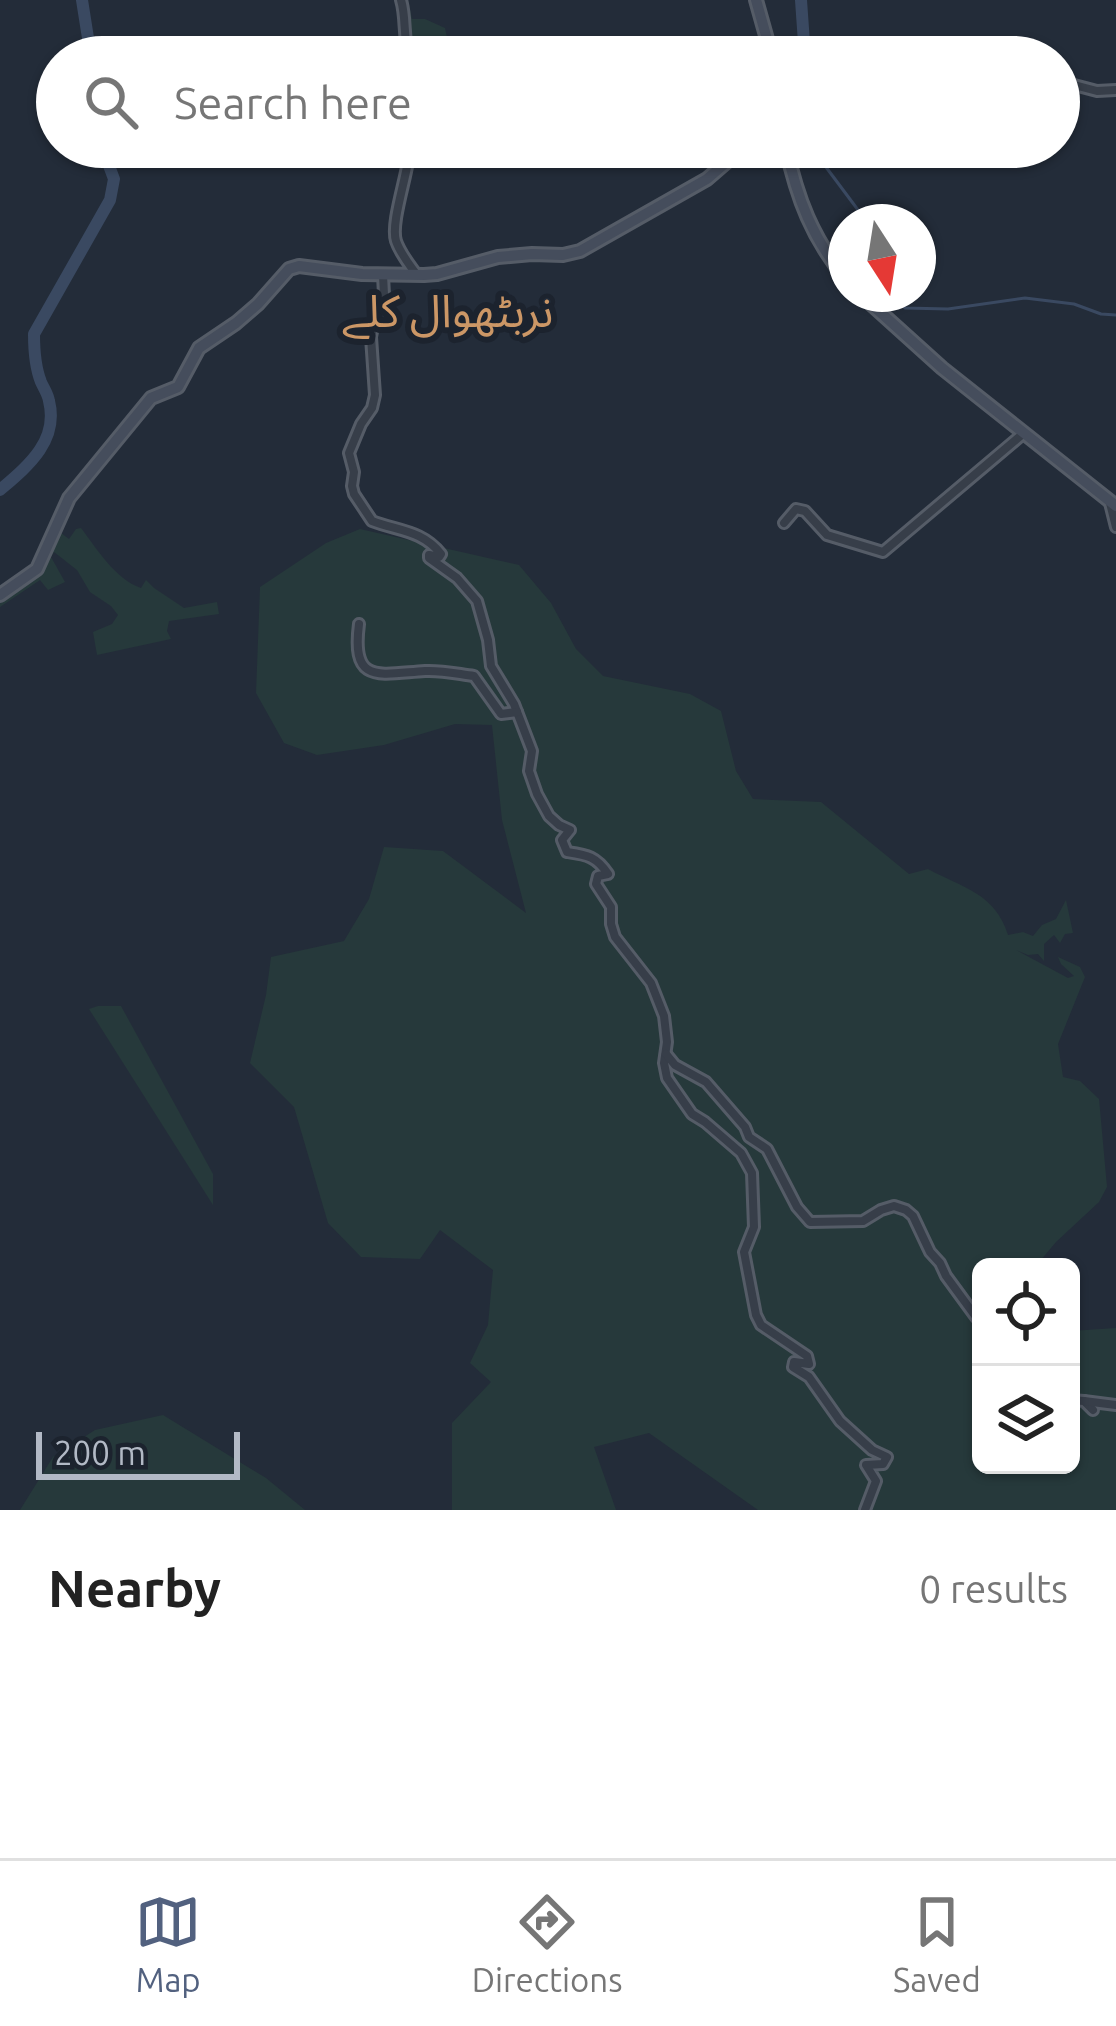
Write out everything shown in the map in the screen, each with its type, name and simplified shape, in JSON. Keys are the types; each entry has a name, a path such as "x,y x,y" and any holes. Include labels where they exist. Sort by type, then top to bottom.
{"street":[{"path":"401,0 404,36"},
{"path":"756,0 766,36"},
{"path":"1080,87 1116,90"},
{"path":"406,168 394,223 396,243 417,275"},
{"path":"0,596 37,569 69,498 151,398 178,387 199,348 258,304 289,269 312,266 383,275 437,274 498,257 563,255 580,250 719,168"},
{"path":"791,168 799,201 828,252"},
{"path":"383,275 384,295 377,304 371,337 373,408 350,454 354,494 372,521 420,534 432,543 441,554 429,558 473,595 493,673 518,712 532,751 530,771 536,794 549,816 571,830 562,840 567,852 596,859 608,874 598,876 596,884 611,907 619,945 644,971 655,991 667,1032 667,1078 692,1114 740,1153 752,1173 754,1227 744,1252 756,1316 761,1325 807,1357 808,1364 794,1362 793,1367 809,1377 840,1421 887,1457 883,1464 866,1465 876,1480 866,1510"},
{"path":"880,312 942,368 1113,504 1116,527"},
{"path":"784,524 796,509 805,511 826,535 883,551 1024,433"},
{"path":"358,624 357,656 366,669 474,676 501,713 518,712"},
{"path":"665,1053 675,1065 706,1082 745,1126 749,1137 767,1148 797,1207 810,1222 862,1221 894,1206 906,1210 972,1312"},
{"path":"1080,1401 1116,1405"},
{"path":"1084,1401 1093,1410"}],"shaded area":[{"path":"397,0 408,0 412,19 445,28 447,36 400,36"},
{"path":"81,528 107,562 132,584 141,588 146,580 184,608 217,602 219,614 169,621 171,639 97,655 93,632 112,624 118,615 54,552 51,557 65,582 48,590 40,580 0,607 0,599 34,576 57,530 69,539"},
{"path":"360,529 519,565 551,603 576,649 603,676 690,694 721,711 736,771 753,799 821,802 909,874 928,869 976,893 995,910 1008,935 1033,936 1056,919 1066,900 1073,933 1065,934 1060,943 1054,935 1044,944 1044,961 1038,954 1016,950 1068,978 1074,976 1058,957 1080,967 1085,977 1058,1044 1063,1077 1080,1081 1099,1099 1107,1187 1099,1202 1043,1258 972,1258 972,1474 1080,1474 1080,1330 1116,1328 1116,1510 758,1510 649,1433 594,1447 616,1510 452,1510 452,1423 491,1382 470,1363 488,1325 493,1270 440,1230 420,1259 361,1257 328,1223 294,1107 250,1063 271,957 344,941 369,899 384,847 443,851 526,913 502,820 492,725 455,724 384,745 317,755 284,743 256,693 260,587 326,543"},
{"path":"121,1006 213,1174 213,1205 89,1009"},
{"path":"163,1415 266,1478 305,1510 20,1510 53,1457 95,1430"}],"waterway":[{"path":"82,0 88,36"},
{"path":"799,0 800,36"},
{"path":"801,0 804,36"},
{"path":"0,490 39,452 50,428 34,334 110,200 114,179 110,168"},
{"path":"827,168 854,204"},
{"path":"936,309 1025,298 1116,315"}],"district":[{"name":"نربٹھوال کلے","path":"448,310"}]}
